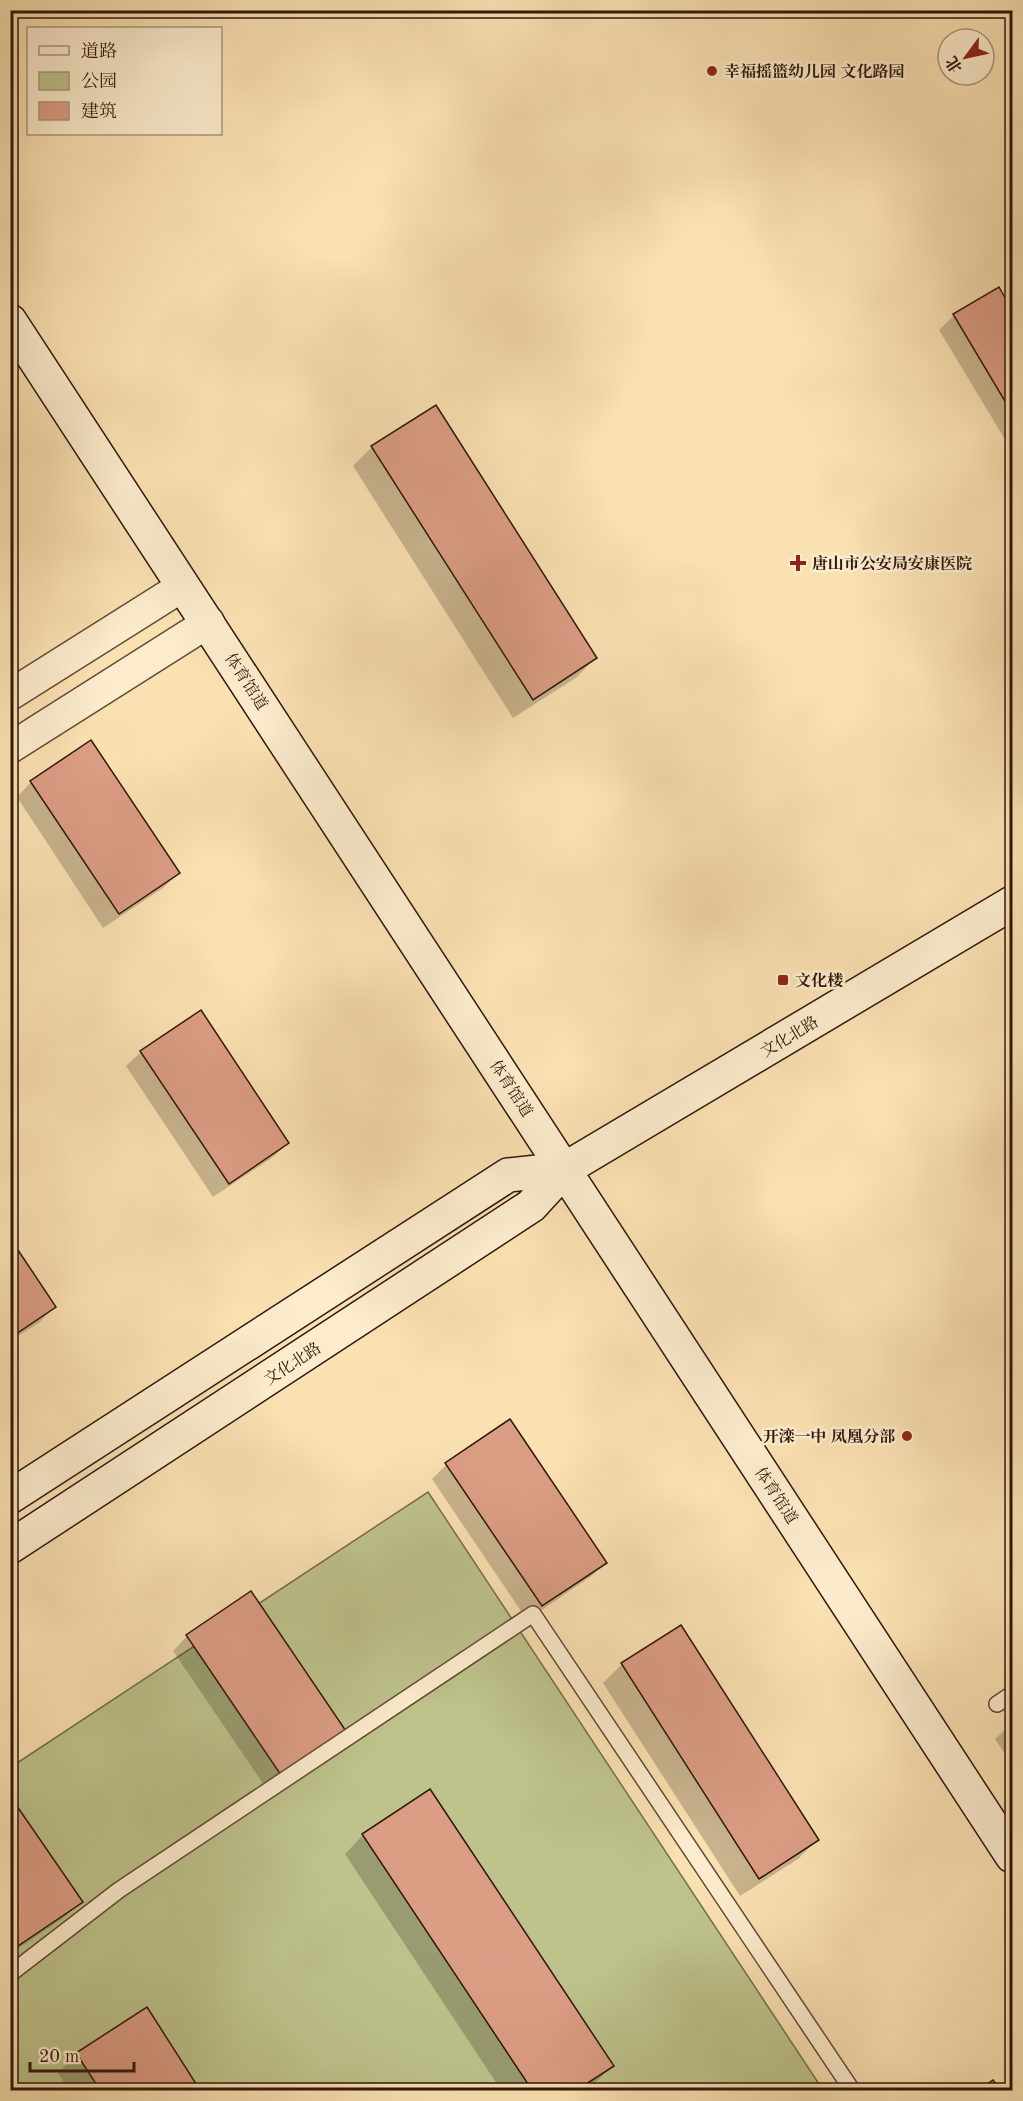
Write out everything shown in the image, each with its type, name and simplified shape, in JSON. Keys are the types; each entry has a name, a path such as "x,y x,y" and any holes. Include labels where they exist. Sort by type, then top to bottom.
{"street":[{"name":"体育馆道","path":"10,321 183,586 209,622 1012,1856"},
{"path":"10,695 183,586"},
{"path":"10,748 209,622"},
{"name":"文化北路","path":"10,1547 531,1206 565,1169 1012,903"},
{"name":"文化北路","path":"10,1497 508,1175 565,1169"}],"lane":[{"path":"10,1974 119,1890 533,1614 852,2091"},
{"path":"997,1704 1012,1694"}],"green space":[{"path":"428,1492 823,2090 11,2090 11,1767"}],"building":[{"path":"999,287 1012,310 1012,413 953,314"},
{"path":"436,405 597,658 533,700 371,446"},
{"path":"91,740 180,873 119,914 30,781"},
{"path":"201,1010 289,1143 229,1184 140,1051"},
{"path":"10,1238 56,1307 10,1338"},
{"path":"510,1419 607,1563 542,1606 445,1463"},
{"path":"251,1591 348,1734 283,1778 186,1635"},
{"path":"681,1625 819,1840 759,1879 621,1663"},
{"path":"430,1789 614,2066 577,2090 532,2090 362,1834"},
{"path":"10,1796 83,1902 18,1946 10,1935"},
{"path":"147,2007 200,2090 100,2090 76,2053"},
{"path":"993,2080 1000,2090 978,2090"}],"place":[{"name":"幸福摇篮幼儿园 文化路园","path":"712,71"},
{"name":"唐山市公安局安康医院","path":"798,563"},
{"name":"文化楼","path":"783,980"},
{"name":"开滦一中 凤凰分部","path":"907,1436"}]}
